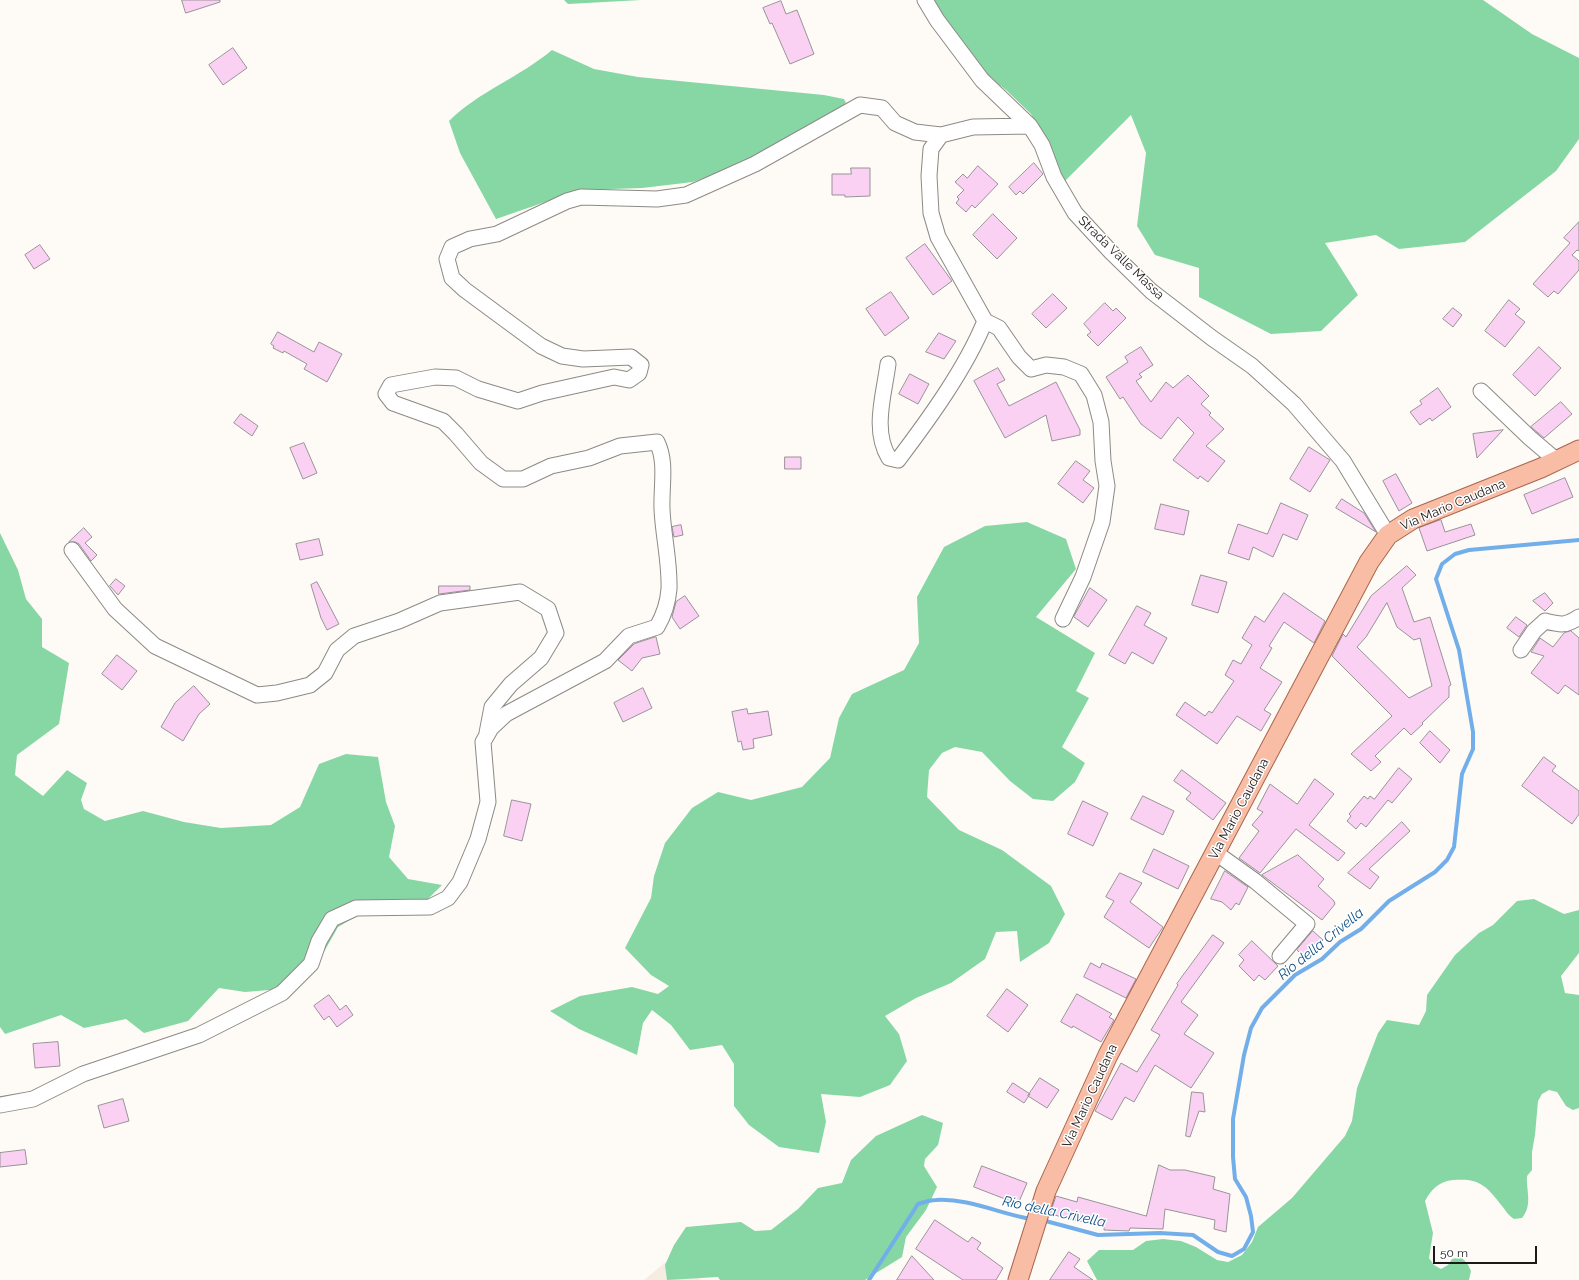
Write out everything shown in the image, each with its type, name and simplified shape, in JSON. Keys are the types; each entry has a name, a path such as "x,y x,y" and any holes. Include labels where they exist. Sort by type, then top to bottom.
{"main road":[{"name":"Via Mario Caudana","path":"1018,1280 1046,1191 1108,1055 1216,853 1368,562 1388,535 1414,519 1557,461 1579,450"}],"street":[{"name":"Strada Valle Massa","path":"925,0 937,20 982,80 1030,126 1042,145 1054,177 1075,213 1111,252 1151,291 1212,338 1252,366 1294,404 1343,461 1388,535"},
{"path":"0,1106 33,1099 83,1074 198,1035 282,993 311,964 319,941 332,919 356,908 430,907 448,898 460,882 475,846 488,802 483,742 491,728 506,714 605,662 629,636 657,627 665,611 669,589 662,509 662,453 657,442 620,446 589,458 551,466 523,479 502,479 481,463 443,421 393,403 386,394 391,385 434,377 456,378 478,389 518,401 542,393 600,380 614,378 629,380 639,373 641,365 631,357 583,358 562,356 541,346 465,290 452,278 447,259 452,246 470,239 497,234 567,201 581,197 657,199 686,195 755,164 860,105 882,108 895,123 915,132 941,135 973,127 1030,126"},
{"path":"941,135 931,149 929,176 931,213 938,237 985,321 999,328 1019,357 1031,369 1046,366 1064,367 1081,374 1094,395 1101,422 1103,461 1107,486 1102,522 1083,577 1063,619"},
{"path":"888,364 879,427 883,447 889,458 898,460 916,436 962,366 978,338 985,321"},
{"path":"1481,391 1530,438 1557,461"},
{"path":"72,550 115,609 155,646 257,695 310,684 325,673 337,650 354,636 399,621 440,603 520,592 548,609 556,633 541,658 511,684 492,707 486,736"},
{"path":"1522,650 1534,631 1545,621 1558,624 1569,624 1579,616"},
{"path":"1216,853 1255,881 1307,924 1280,956"}],"shaded area":[{"path":"667,1261 682,1268 702,1280 644,1280"}],"green space":[{"path":"564,0 641,0 568,4"},
{"path":"934,0 1483,0 1532,34 1579,58 1579,139 1556,171 1465,242 1399,249 1376,235 1325,243 1358,295 1321,331 1271,334 1199,297 1199,268 1155,255 1137,226 1146,153 1131,115 1065,181 1031,114 1006,90 979,69 945,23"},
{"path":"552,50 594,69 638,77 824,95 844,99 846,103 796,141 728,170 693,182 642,188 580,190 496,219 460,153 449,121 473,101 540,60"},
{"path":"1027,522 1066,539 1076,569 1036,617 1095,653 1076,691 1089,698 1062,747 1085,763 1075,782 1053,801 1033,799 1010,781 982,752 955,747 942,753 929,770 927,797 959,830 1002,850 1051,886 1065,914 1049,943 1020,962 1017,931 996,932 985,959 951,983 916,998 885,1016 899,1034 907,1061 890,1085 860,1097 821,1094 826,1122 819,1153 779,1147 749,1125 734,1106 734,1064 722,1045 690,1050 671,1025 652,1010 643,1023 637,1055 579,1029 550,1011 580,996 632,987 658,994 669,986 651,975 625,948 651,898 654,876 665,843 692,808 718,792 751,800 802,787 830,758 839,718 852,694 904,670 919,643 917,597 944,547 985,526"},
{"path":"0,533 18,570 26,599 42,619 42,647 69,663 59,724 17,755 15,775 43,796 67,770 87,783 81,800 84,809 105,821 143,811 184,822 221,828 271,825 300,807 319,764 346,754 378,757 386,802 395,826 389,857 408,879 442,885 425,902 389,912 357,916 338,927 316,966 281,989 245,992 219,988 188,1021 144,1033 126,1019 84,1028 61,1015 5,1034 0,1027"},
{"path":"1534,899 1564,914 1579,910 1579,953 1561,976 1565,993 1579,995 1579,1108 1573,1110 1566,1106 1557,1092 1549,1090 1542,1094 1538,1101 1532,1152 1532,1170 1527,1176 1528,1203 1522,1218 1514,1219 1486,1188 1481,1184 1469,1180 1453,1180 1444,1182 1436,1187 1427,1197 1425,1201 1433,1233 1429,1258 1434,1265 1441,1269 1448,1265 1452,1259 1461,1257 1467,1263 1471,1271 1469,1280 1097,1280 1087,1261 1099,1250 1133,1250 1146,1241 1163,1239 1181,1241 1196,1247 1217,1260 1228,1262 1242,1255 1252,1242 1258,1227 1292,1198 1345,1136 1352,1121 1357,1088 1378,1033 1387,1020 1419,1025 1426,1011 1427,995 1455,955 1479,933 1493,925 1517,901"},
{"path":"922,1115 943,1123 938,1145 925,1159 924,1166 937,1187 926,1210 906,1237 902,1257 865,1280 720,1280 718,1277 667,1280 665,1265 674,1245 686,1227 741,1222 755,1231 771,1230 798,1209 818,1188 842,1183 851,1160 876,1136"}],"building":[{"path":"182,0 220,0 220,2 186,13"},
{"path":"781,1 786,14 797,10 814,54 790,64 772,23 770,24 763,8"},
{"path":"233,48 247,68 223,85 209,65"},
{"path":"1034,163 1043,174 1023,194 1020,191 1016,195 1009,187"},
{"path":"978,166 998,184 975,208 972,205 966,212 956,203 959,199 957,197 964,190 955,182 963,174 967,178"},
{"path":"851,168 870,168 870,196 845,197 845,195 832,195 832,174 851,174"},
{"path":"993,214 1017,238 997,259 973,235"},
{"path":"1579,222 1579,251 1577,250 1572,255 1579,261 1579,270 1558,294 1554,291 1548,297 1533,284 1570,243 1564,238"},
{"path":"925,244 952,281 933,295 906,258"},
{"path":"40,245 50,259 34,269 25,255"},
{"path":"891,292 909,318 885,336 866,309"},
{"path":"1053,294 1067,308 1046,328 1032,314"},
{"path":"1509,300 1520,309 1515,314 1525,322 1505,347 1485,331"},
{"path":"1105,303 1113,311 1116,308 1126,318 1098,346 1087,335 1091,332 1084,324"},
{"path":"1453,308 1462,315 1453,327 1443,319"},
{"path":"278,332 314,352 319,342 342,354 327,382 304,369 307,364 284,351 283,353 273,348 274,346 271,344"},
{"path":"939,333 956,341 944,359 926,352"},
{"path":"1141,347 1153,365 1139,374 1142,377 1136,381 1151,402 1166,382 1173,388 1188,375 1209,396 1201,404 1211,413 1209,415 1224,429 1206,446 1225,461 1208,482 1200,476 1198,479 1173,460 1194,433 1178,417 1161,439 1141,424 1123,397 1120,399 1106,377 1128,362 1125,357"},
{"path":"1539,347 1561,368 1535,396 1513,375"},
{"path":"998,368 1005,380 997,384 1009,406 1056,382 1080,430 1080,435 1052,441 1046,415 1005,438 974,381"},
{"path":"910,374 929,384 918,404 899,394"},
{"path":"1438,388 1451,407 1432,421 1430,418 1420,425 1410,412 1422,404 1420,401"},
{"path":"1561,402 1572,414 1544,438 1531,427"},
{"path":"241,414 258,426 252,436 234,423"},
{"path":"1503,430 1477,458 1473,434"},
{"path":"304,443 317,473 303,479 290,448"},
{"path":"1309,447 1330,460 1310,492 1290,479"},
{"path":"785,457 801,457 801,469 785,469"},
{"path":"1076,461 1090,471 1083,480 1094,488 1083,503 1058,484"},
{"path":"1396,474 1412,503 1399,511 1383,481"},
{"path":"1565,478 1573,497 1532,514 1524,495"},
{"path":"1342,499 1364,513 1376,532 1336,508"},
{"path":"1281,503 1308,515 1297,540 1283,534 1273,557 1253,547 1249,560 1228,553 1238,524 1267,534"},
{"path":"1161,504 1189,511 1184,535 1155,529"},
{"path":"1441,520 1445,532 1471,524 1475,535 1427,551 1419,528"},
{"path":"681,525 683,535 674,537 672,527"},
{"path":"84,528 92,537 85,543 97,555 91,561 79,544 69,542"},
{"path":"319,539 323,555 300,560 296,544"},
{"path":"1407,566 1416,575 1402,588 1414,622 1430,617 1451,685 1449,686 1449,697 1422,723 1423,724 1411,735 1404,728 1375,756 1381,762 1371,771 1351,754 1392,716 1332,656 1343,634 1346,637 1371,596","holes":["1387,603 1397,627 1414,640 1420,638 1432,686 1409,698 1357,647 1366,637"]},
{"path":"1201,575 1227,582 1218,613 1192,605"},
{"path":"116,579 125,586 118,595 110,586"},
{"path":"317,582 339,624 327,630 321,618 311,585"},
{"path":"439,586 470,586 470,590 439,594"},
{"path":"1090,588 1107,600 1088,627 1074,617"},
{"path":"1284,593 1325,621 1314,643 1284,622 1269,646 1272,648 1260,668 1282,682 1264,710 1271,714 1261,731 1237,716 1217,744 1176,715 1185,702 1205,716 1209,711 1212,713 1234,681 1225,675 1233,660 1241,664 1252,645 1242,638 1255,616 1264,622"},
{"path":"1545,593 1553,603 1545,611 1533,601"},
{"path":"685,596 699,616 680,629 672,617 676,602"},
{"path":"1137,606 1151,613 1144,625 1167,638 1153,664 1132,652 1125,664 1109,655"},
{"path":"1516,617 1527,625 1519,637 1507,628"},
{"path":"1571,631 1579,638 1579,695 1565,685 1558,694 1531,673 1544,656 1531,652 1540,638 1553,647 1564,633"},
{"path":"656,637 660,654 642,658 632,671 618,660 634,644"},
{"path":"117,655 137,671 122,690 102,674"},
{"path":"194,686 210,704 199,714 183,741 161,727 175,703"},
{"path":"643,688 652,708 623,722 614,703"},
{"path":"747,709 748,714 768,711 772,735 753,739 754,748 743,750 741,741 738,742 732,712"},
{"path":"1430,731 1450,750 1440,763 1420,743"},
{"path":"1544,757 1556,766 1552,771 1579,791 1579,814 1572,824 1522,786"},
{"path":"1399,768 1412,779 1392,803 1388,800 1366,827 1361,823 1356,829 1347,821 1351,816 1349,814 1364,796 1368,799 1370,796 1374,799"},
{"path":"1182,770 1226,803 1213,820 1186,799 1191,793 1174,781"},
{"path":"1315,779 1334,794 1309,825 1345,853 1338,861 1296,829 1260,873 1239,858 1259,831 1252,825 1263,812 1257,809 1270,784 1297,804"},
{"path":"1143,796 1174,811 1163,835 1131,819"},
{"path":"512,800 531,804 522,841 504,836"},
{"path":"1083,801 1108,813 1093,846 1068,834"},
{"path":"1402,822 1410,831 1369,869 1379,877 1370,889 1348,873"},
{"path":"1154,849 1189,866 1178,889 1143,872"},
{"path":"1298,855 1324,879 1318,886 1334,901 1335,904 1322,920 1262,875"},
{"path":"1225,871 1248,887 1239,905 1236,903 1231,910 1222,902 1211,899"},
{"path":"1120,873 1142,883 1130,902 1163,927 1149,948 1104,917 1114,901 1106,897"},
{"path":"1313,931 1323,940 1305,958 1297,950"},
{"path":"1213,935 1224,943 1181,1002 1198,1015 1184,1034 1214,1053 1191,1088 1155,1065 1134,1102 1125,1097 1112,1120 1095,1111 1121,1063 1137,1072 1160,1035 1151,1030 1178,985 1177,984"},
{"path":"1252,941 1278,966 1265,980 1259,975 1254,981 1239,966 1244,960 1239,955"},
{"path":"1091,963 1100,968 1102,963 1136,979 1126,998 1084,977"},
{"path":"1007,989 1028,1005 1008,1032 987,1016"},
{"path":"1077,994 1112,1014 1109,1017 1114,1020 1101,1042 1073,1026 1072,1028 1061,1022"},
{"path":"329,995 340,1010 346,1005 353,1015 337,1027 329,1016 324,1020 314,1006"},
{"path":"58,1042 60,1066 35,1068 33,1044"},
{"path":"1040,1078 1059,1090 1047,1108 1028,1096"},
{"path":"1013,1083 1030,1094 1024,1103 1007,1092"},
{"path":"1192,1092 1203,1093 1205,1112 1199,1111 1190,1137 1186,1136"},
{"path":"123,1099 129,1121 104,1128 98,1106"},
{"path":"25,1150 27,1164 0,1167 0,1153"},
{"path":"1159,1165 1170,1170 1185,1170 1215,1177 1213,1189 1230,1194 1226,1232 1214,1229 1215,1220 1165,1209 1163,1229 1130,1228 1129,1231 1104,1230 1104,1227 1050,1214 1056,1196 1077,1202 1078,1197 1146,1216"},
{"path":"982,1166 1027,1183 1018,1204 974,1187"},
{"path":"935,1220 968,1242 972,1237 981,1243 977,1249 1003,1268 996,1280 963,1280 916,1249"},
{"path":"1069,1252 1080,1259 1074,1267 1093,1280 1050,1280"},
{"path":"912,1256 934,1280 897,1280"}],"waterway":[{"name":"Rio della Crivella","path":"1042,1220 1098,1235 1160,1233 1193,1235 1218,1252 1232,1256 1244,1249 1253,1232 1246,1197 1235,1179 1233,1157 1233,1119 1244,1055 1251,1028 1262,1008 1295,975 1322,959 1340,942 1361,929 1389,901 1435,872 1447,860 1454,847 1462,774 1473,749 1473,732 1459,650 1436,579 1442,564 1455,554 1469,550 1579,540"},
{"name":"Rio della Crivella","path":"869,1280 918,1204 934,1200 960,1201 1031,1219"}]}
